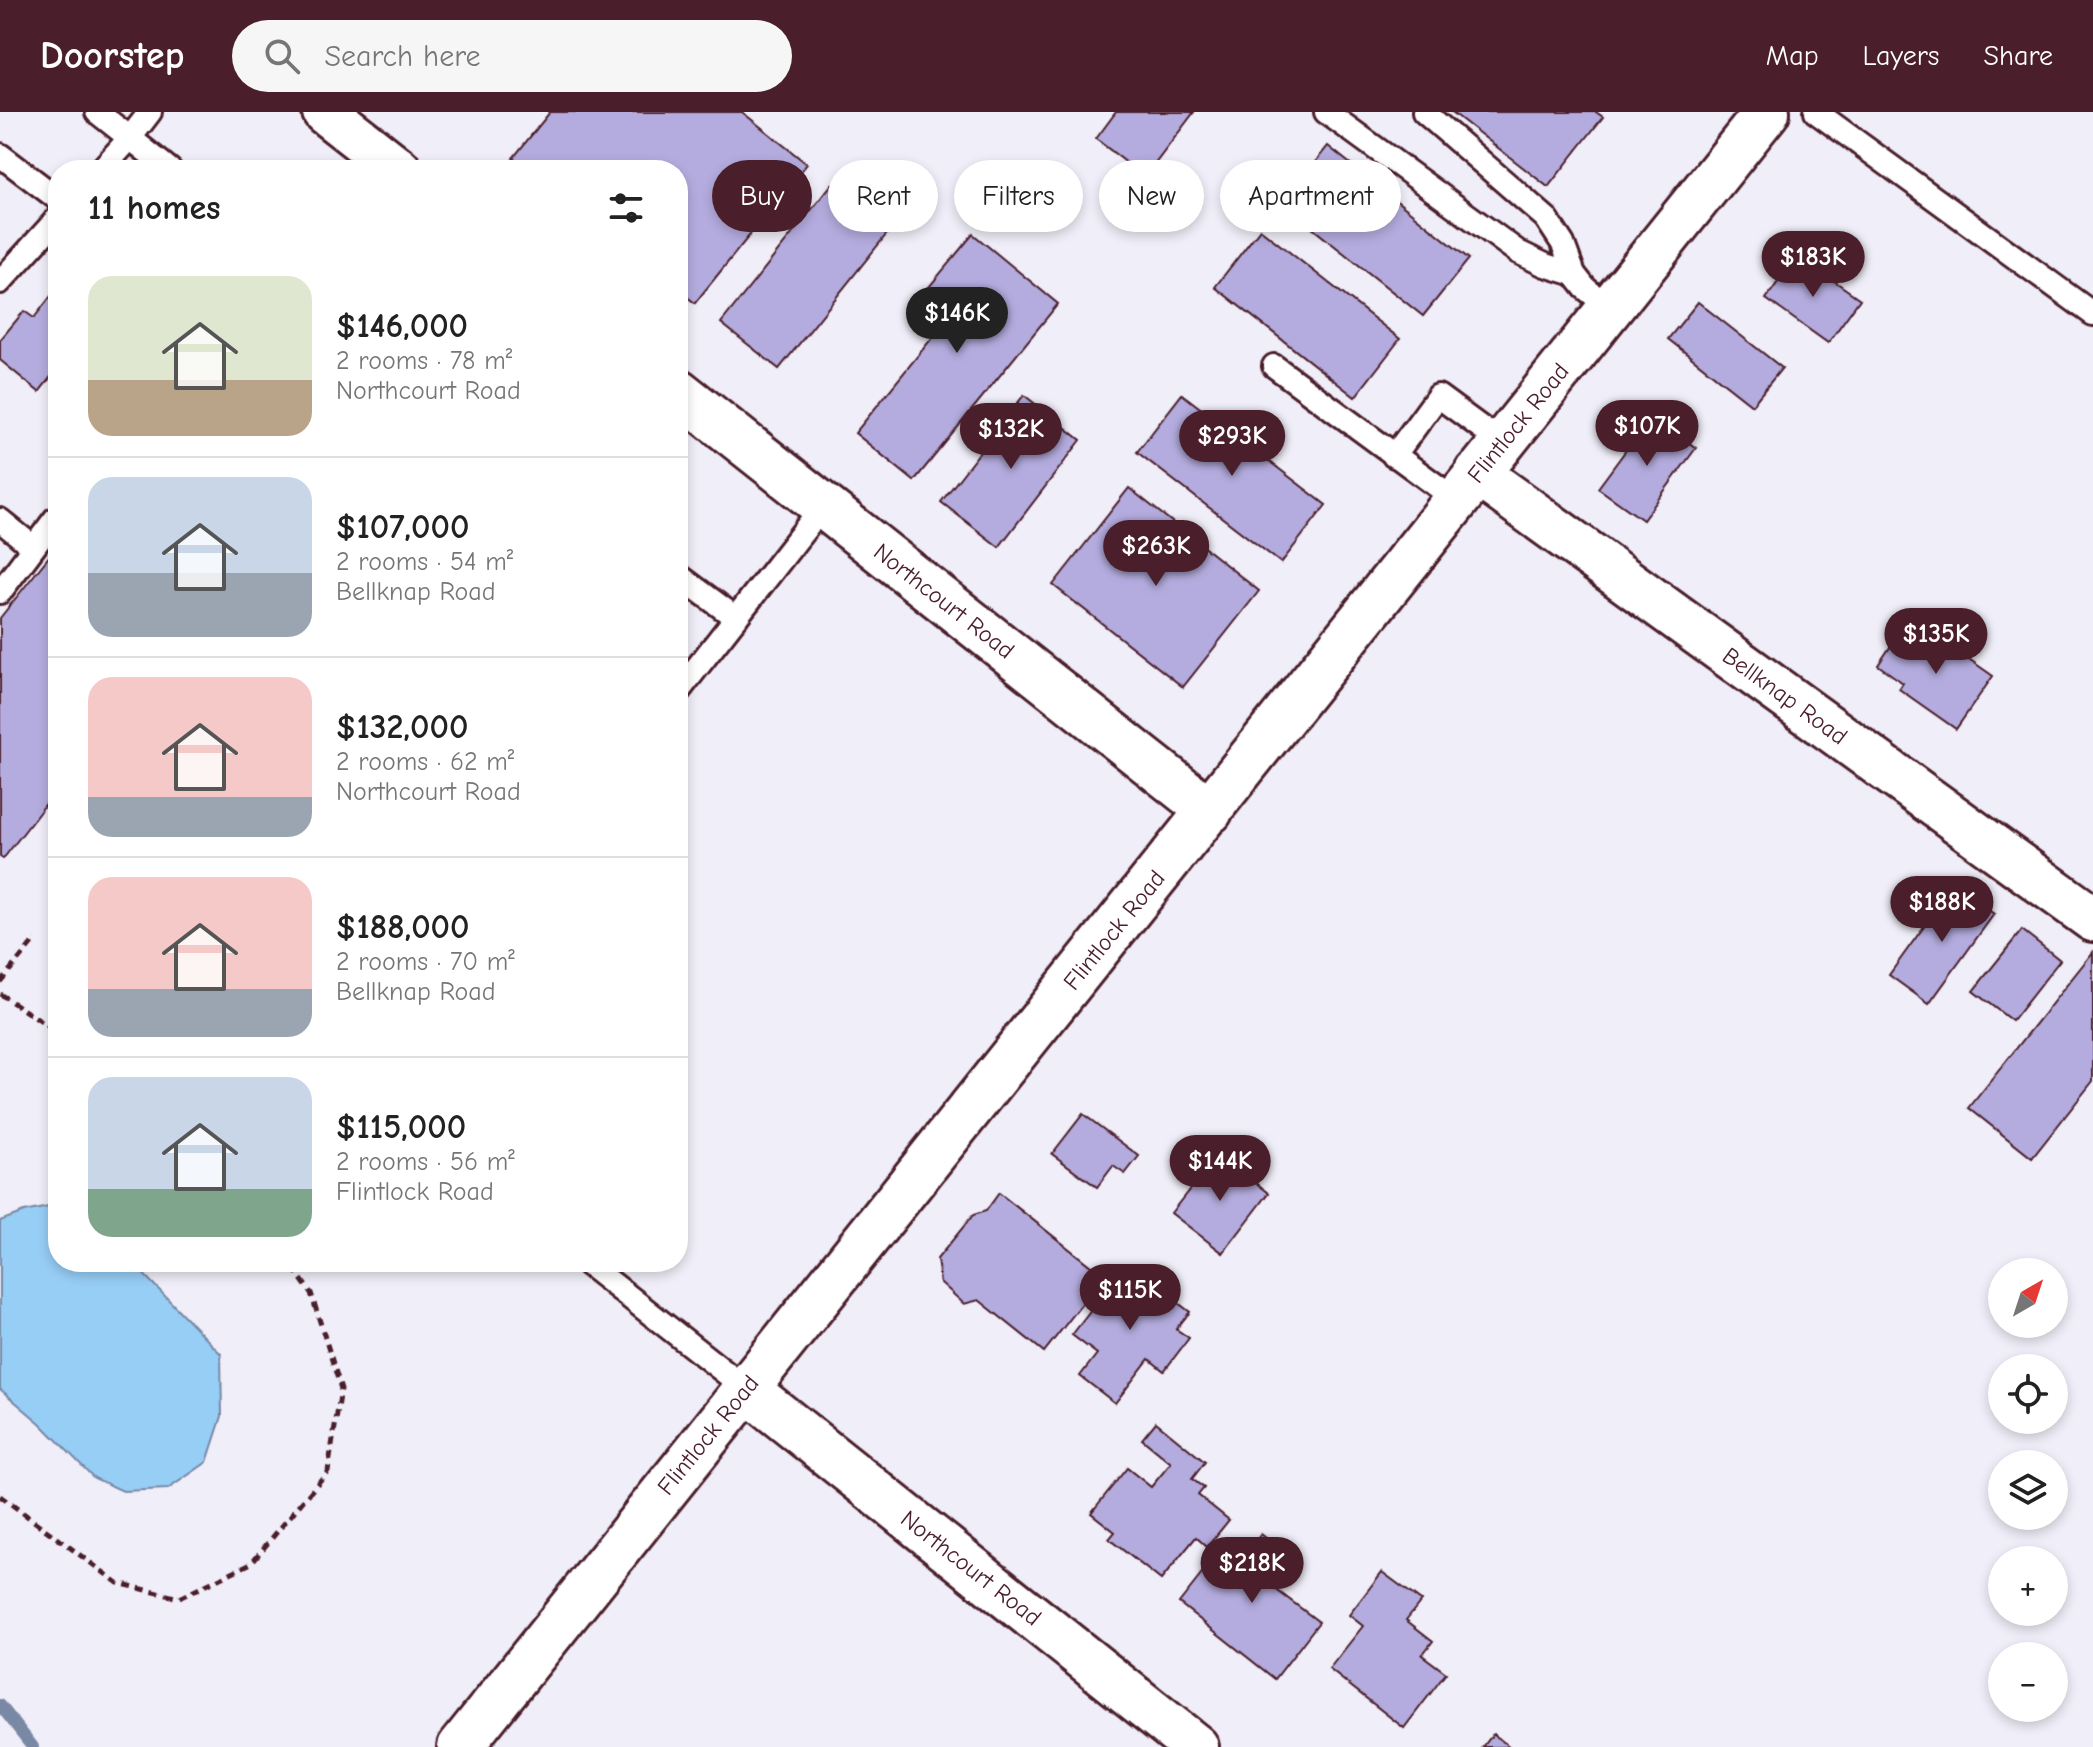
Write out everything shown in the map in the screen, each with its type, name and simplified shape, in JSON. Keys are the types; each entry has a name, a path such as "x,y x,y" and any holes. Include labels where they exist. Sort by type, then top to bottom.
{"street":[{"path":"325,112 386,160"},
{"name":"Flintlock Road","path":"460,1747 1767,112"},
{"name":"Northcourt Road","path":"688,399 1210,811"},
{"name":"Bellknap Road","path":"1478,472 2093,919"},
{"name":"Northcourt Road","path":"745,1388 1196,1747"}],"lane":[{"path":"97,112 158,160"},
{"path":"110,160 150,112"},
{"path":"1326,112 1518,252 1574,274"},
{"path":"1424,112 1546,218 1563,244 1574,274 1585,288 1610,308"},
{"path":"1816,112 2093,314"},
{"path":"0,155 48,191"},
{"path":"0,282 48,229"},
{"path":"1274,366 1394,456 1478,472"},
{"path":"1394,456 1438,396 1478,472"},
{"path":"688,679 823,506"},
{"path":"0,520 33,547"},
{"path":"0,592 48,528"},
{"path":"688,582 736,618"},
{"path":"598,1272 745,1388"}],"path":[{"path":"0,982 36,939"},
{"path":"0,994 48,1026"},
{"path":"0,1496 118,1583 179,1598 251,1563 328,1471 341,1389 311,1293 296,1272"}],"water":[{"path":"48,1207 48,1272 142,1272 221,1354 222,1416 207,1462 168,1489 123,1491 94,1478 40,1423 0,1389 0,1221"}],"building":[{"path":"550,112 742,112 802,160 712,160 712,232 752,232 695,303 688,298 688,160 513,158"},
{"path":"1116,112 1194,112 1158,160 1123,160 1096,139"},
{"path":"1452,112 1596,112 1603,117 1548,187"},
{"path":"1328,146 1345,160 1317,160"},
{"path":"828,189 828,232 888,232 779,369 721,323 794,232 812,232 812,209"},
{"path":"1401,205 1469,259 1423,316 1317,232 1401,232"},
{"path":"1258,232 1264,232 1400,339 1355,397 1215,287"},
{"path":"973,234 1058,304 914,481 855,433 941,327 914,305"},
{"path":"1797,255 1860,299 1828,343 1766,299"},
{"path":"48,300 48,381 39,392 0,360 0,340 24,311 34,318"},
{"path":"1698,302 1782,368 1752,405 1668,339"},
{"path":"1182,394 1326,505 1281,563 1137,452"},
{"path":"1024,395 1081,440 999,547 941,502"},
{"path":"1652,415 1696,448 1643,520 1598,488"},
{"path":"1129,488 1259,591 1183,687 1053,585"},
{"path":"48,558 48,801 3,859 0,857 0,618"},
{"path":"1929,631 1993,676 1956,729 1899,689 1903,683 1878,665 1899,634 1917,647"},
{"path":"1954,885 1994,914 1929,1004 1889,975"},
{"path":"2022,930 2060,960 2012,1021 1973,991"},
{"path":"2093,952 2093,1081 2032,1158 1969,1108"},
{"path":"1083,1114 1139,1156 1125,1174 1113,1166 1097,1187 1052,1154"},
{"path":"1218,1153 1269,1193 1223,1253 1171,1213"},
{"path":"999,1193 1097,1271 1085,1286 1092,1291 1044,1352 979,1300 964,1304 940,1282 937,1259 973,1215 986,1211"},
{"path":"1127,1264 1190,1312 1176,1329 1189,1338 1164,1371 1149,1359 1115,1403 1080,1376 1097,1354 1072,1335"},
{"path":"1156,1422 1205,1462 1192,1479 1204,1488 1198,1495 1229,1520 1207,1547 1196,1537 1161,1580 1109,1539 1115,1532 1091,1513 1127,1468 1151,1487 1171,1463 1142,1439"},
{"path":"1261,1534 1295,1561 1274,1588 1319,1622 1275,1679 1179,1603 1223,1547 1241,1560"},
{"path":"1382,1572 1421,1601 1406,1620 1433,1641 1422,1655 1446,1673 1404,1728 1329,1669 1363,1626 1349,1615"},
{"path":"1493,1734 1510,1747 1483,1747"}],"waterway":[{"path":"0,1705 33,1747"}]}
